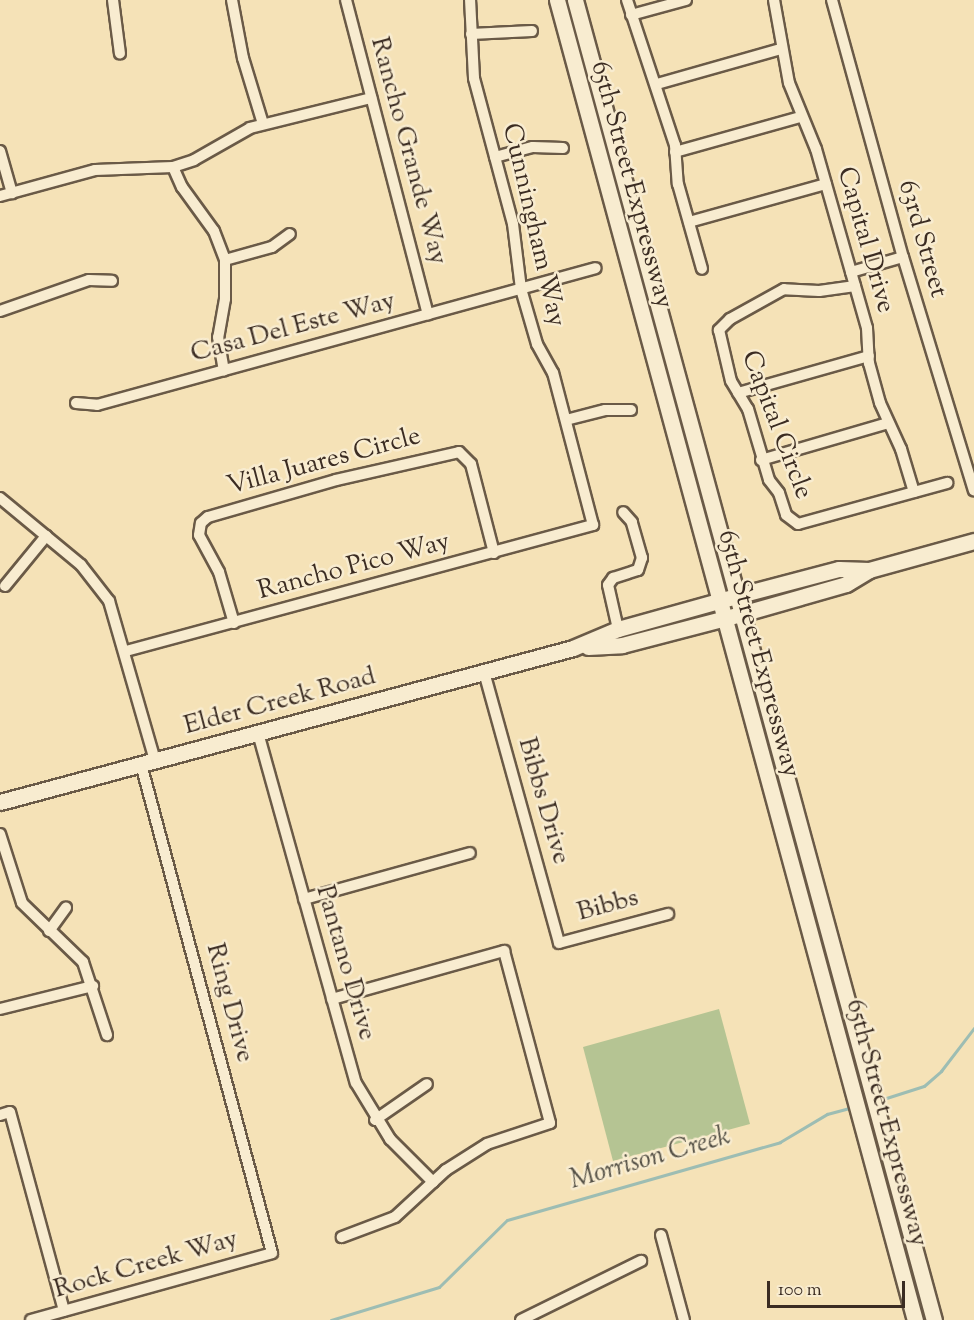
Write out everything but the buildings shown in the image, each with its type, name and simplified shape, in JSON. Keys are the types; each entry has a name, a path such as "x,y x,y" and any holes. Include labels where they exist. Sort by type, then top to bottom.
{"main road":[{"name":"65th Street Expressway","path":"556,0 915,1320"},
{"name":"65th Street Expressway","path":"575,0 933,1320"},
{"name":"Elder Creek Road","path":"573,648 622,645 741,614 846,584 869,570 974,541"},
{"name":"Elder Creek Road","path":"0,802 573,648 618,629 736,596 839,569 869,570"}],"street":[{"path":"113,0 120,54"},
{"path":"232,0 243,58 263,124"},
{"name":"Rancho Grande Way","path":"346,0 428,314"},
{"name":"Cunningham Way","path":"470,0 474,78 513,224 521,289 533,334 553,373 593,525"},
{"path":"627,0 644,59 657,84 675,152 678,184 702,269"},
{"path":"631,15 686,0"},
{"name":"Capital Drive","path":"774,0 781,25 781,49 800,117 814,142 867,328 868,356 888,423 914,492"},
{"name":"63rd Street","path":"832,0 903,257 974,490"},
{"path":"471,34 532,31"},
{"path":"657,84 781,49"},
{"path":"0,196 95,170 173,167 263,124 371,98"},
{"path":"675,152 800,117"},
{"path":"495,157 533,147 563,148"},
{"path":"0,152 12,193"},
{"path":"173,167 182,187 214,231 225,260 226,290 218,337 224,370"},
{"path":"689,222 826,184"},
{"path":"225,260 272,247 290,234"},
{"path":"851,272 903,257"},
{"name":"Casa Del Este Way","path":"76,403 97,405 596,268"},
{"path":"0,311 89,280 112,281"},
{"name":"Capital Circle","path":"855,286 819,291 784,289 730,319 720,330 731,381 748,409 761,460 779,493 786,515 798,524 947,483"},
{"path":"738,393 868,356"},
{"path":"566,420 605,410 631,411"},
{"path":"761,460 888,423"},
{"name":"Villa Juares Circle","path":"234,623 219,572 199,536 201,523 208,517 336,480 459,452 471,464 494,553"},
{"name":"Ring Drive","path":"0,498 46,536 101,587 117,618 126,651 148,762 272,1253"},
{"path":"618,629 608,585 614,578 638,570 642,558 632,522 622,512"},
{"name":"Rancho Pico Way","path":"126,651 593,525"},
{"path":"5,586 46,536"},
{"name":"Bibbs Drive","path":"484,672 559,943"},
{"name":"Pantano Drive","path":"258,733 356,1083 375,1120 433,1182"},
{"path":"0,834 16,893 28,912 76,952 93,986 107,1035"},
{"path":"304,899 470,853"},
{"path":"50,931 66,908"},
{"name":"Bibbs","path":"559,943 668,914"},
{"path":"332,999 504,951 550,1123 487,1144 433,1182 395,1218 342,1237"},
{"path":"0,1009 93,986"},
{"path":"375,1120 428,1084"},
{"path":"5,1114 64,1311"},
{"path":"661,1235 684,1320"},
{"name":"Rock Creek Way","path":"31,1320 272,1253"},
{"path":"521,1320 641,1261"}],"green space":[{"path":"719,1009 750,1124 613,1161 583,1047"}],"waterway":[{"name":"Morrison Creek","path":"880,1100 924,1086 941,1071 974,1028"},
{"name":"Morrison Creek","path":"331,1320 439,1287 507,1220 780,1142 827,1114 853,1107"}]}
